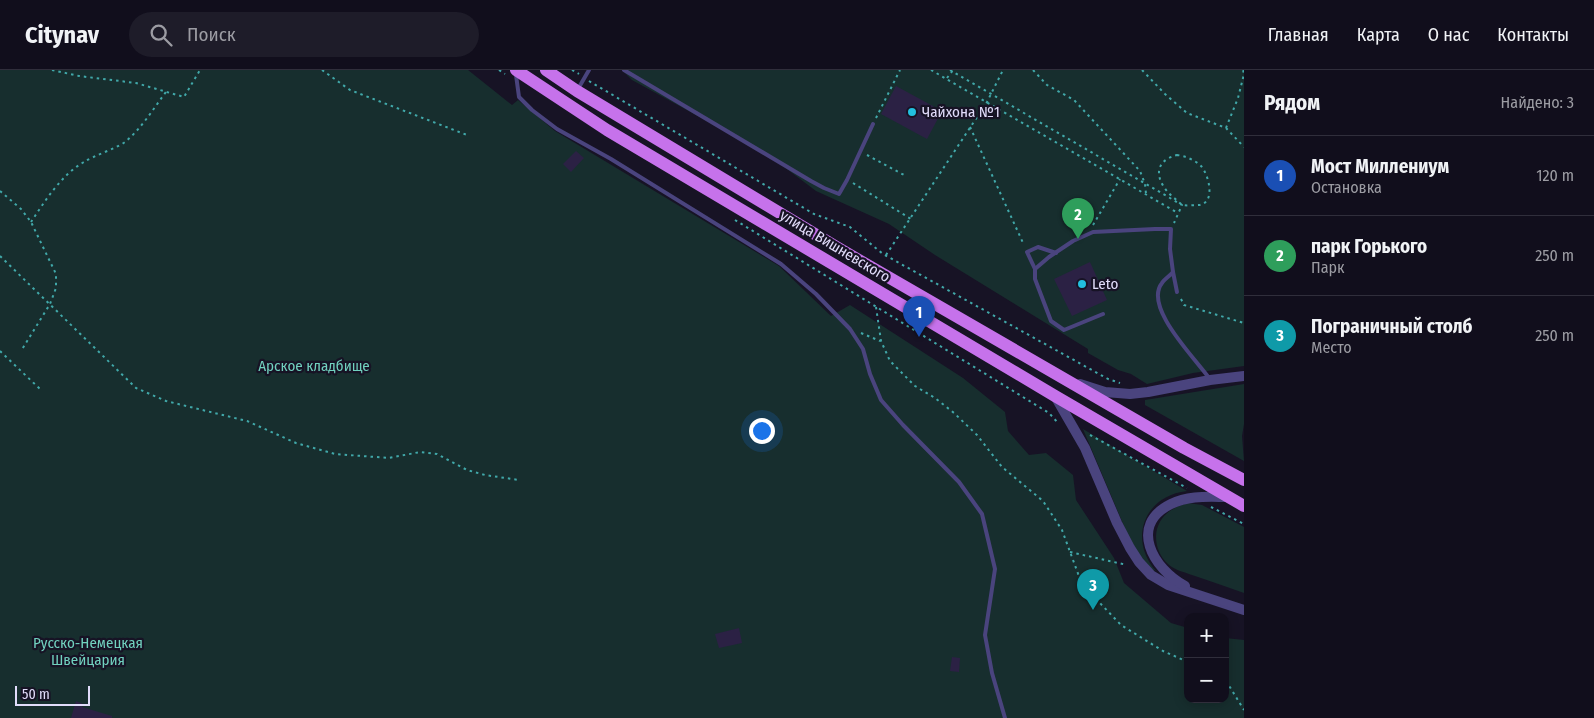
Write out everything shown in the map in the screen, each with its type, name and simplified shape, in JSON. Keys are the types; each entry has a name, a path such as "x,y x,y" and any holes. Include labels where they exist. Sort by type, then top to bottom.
{"main road":[{"name":"улица Вишневского","path":"546,70 577,91 838,248 1184,448 1244,480"},
{"name":"улица Вишневского","path":"516,74 1055,396 1244,506"}],"street":[{"path":"1067,380 1106,392 1130,394 1244,376"},
{"path":"1055,396 1085,448 1117,523 1139,562 1150,574 1168,585 1244,610"},
{"path":"1206,597 1178,583 1162,569 1154,559 1148,541 1149,531 1152,520 1160,510 1172,503 1199,496 1228,497"}],"lane":[{"path":"577,91 589,70"},
{"path":"624,70 824,188 839,194 873,124"},
{"path":"516,74 519,97 532,110 557,129 781,264 816,294 850,329 863,349 870,374 881,400 959,482 982,514 995,569 985,635 992,673 1005,718"},
{"path":"1035,269 1073,241 1093,232 1171,229 1170,249 1177,292"},
{"path":"1056,253 1038,247 1027,252 1035,269 1035,279 1051,321 1064,330 1102,314"},
{"path":"1173,272 1160,283 1157,299 1163,318 1210,380"}],"path":[{"path":"52,70 79,76 136,83 184,97 200,70"},
{"path":"322,70 350,90 467,135"},
{"path":"499,70 516,74"},
{"path":"572,70 814,214 850,227 886,256 1108,380 1123,383"},
{"path":"873,124 900,70"},
{"path":"931,70 1178,213"},
{"path":"947,79 952,70 1145,184 1182,204 1201,205 1207,201 1210,192 1209,182 1200,165 1185,156 1177,155 1164,161 1158,176 1168,193 1182,204"},
{"path":"886,256 987,102 1003,70"},
{"path":"1033,70 1047,85 1074,100 1140,171 1145,184 1146,194"},
{"path":"1142,70 1187,113 1226,128 1244,147"},
{"path":"1226,128 1238,98 1244,74 1243,70"},
{"path":"31,222 52,189 81,163 97,154 123,144 138,130 166,92"},
{"path":"970,127 1027,252"},
{"path":"860,152 904,174"},
{"path":"1088,235 1120,179"},
{"path":"847,180 911,219"},
{"path":"0,191 21,209 31,222 56,274 56,288 50,304 21,351"},
{"path":"1171,229 1182,204"},
{"path":"734,219 1049,413 1060,425"},
{"path":"0,256 136,388 166,401 247,421 296,443 335,454 389,458 420,452 437,454 467,470 485,475 519,480"},
{"path":"1177,292 1184,305 1244,323"},
{"path":"876,306 880,341 890,361 915,386 935,398 954,413 977,435 1002,467 1043,501 1062,530 1080,579 1121,625 1163,651 1184,660"},
{"path":"850,329 880,341"},
{"path":"0,351 41,390"},
{"path":"1087,434 1191,491"},
{"path":"1210,506 1244,524"},
{"path":"1070,552 1127,565"},
{"path":"1229,686 1244,710"}],"green space":[{"name":"Арское кладбище","path":"0,70 468,70 512,105 518,100 555,131 779,266 831,316 850,305 963,378 1005,412 1008,431 1029,455 1046,453 1073,475 1076,500 1114,558 1124,583 1171,623 1184,627 1184,703 1229,703 1229,638 1244,640 1244,718 0,718"},
{"path":"622,70 1244,70 1244,366 1193,373 1147,384 1088,353 1088,349 935,255 889,224 816,191 767,154 632,80"},
{"path":"1244,384 1244,424 1242,436 1244,461 1145,405 1145,400"},
{"path":"1083,429 1187,491 1160,501 1151,510 1145,521 1142,533 1143,546 1148,559 1156,571 1149,568 1132,545"},
{"path":"1188,503 1202,505 1244,527 1244,593 1176,569 1170,566 1162,556 1156,538 1159,523 1169,512 1178,506"}],"building":[{"path":"896,86 942,111 927,139 881,114"},
{"path":"576,151 584,158 571,172 563,164"},
{"path":"1090,262 1107,300 1072,316 1054,279"},
{"path":"739,628 742,643 719,648 715,634"},
{"path":"952,657 960,658 959,672 950,671"},
{"path":"76,701 83,704 82,707 112,716 112,718 71,718"}],"place":[{"name":"Чайхона №1","path":"912,112"},
{"name":"парк Горького","path":"1078,239"},
{"name":"Leto","path":"1082,284"},
{"name":"Мост Миллениум","path":"919,337"},
{"name":"Пограничный столб","path":"1093,610"}],"park label":[{"name":"Русско-Немецкая Швейцария","path":"88,652"}]}
